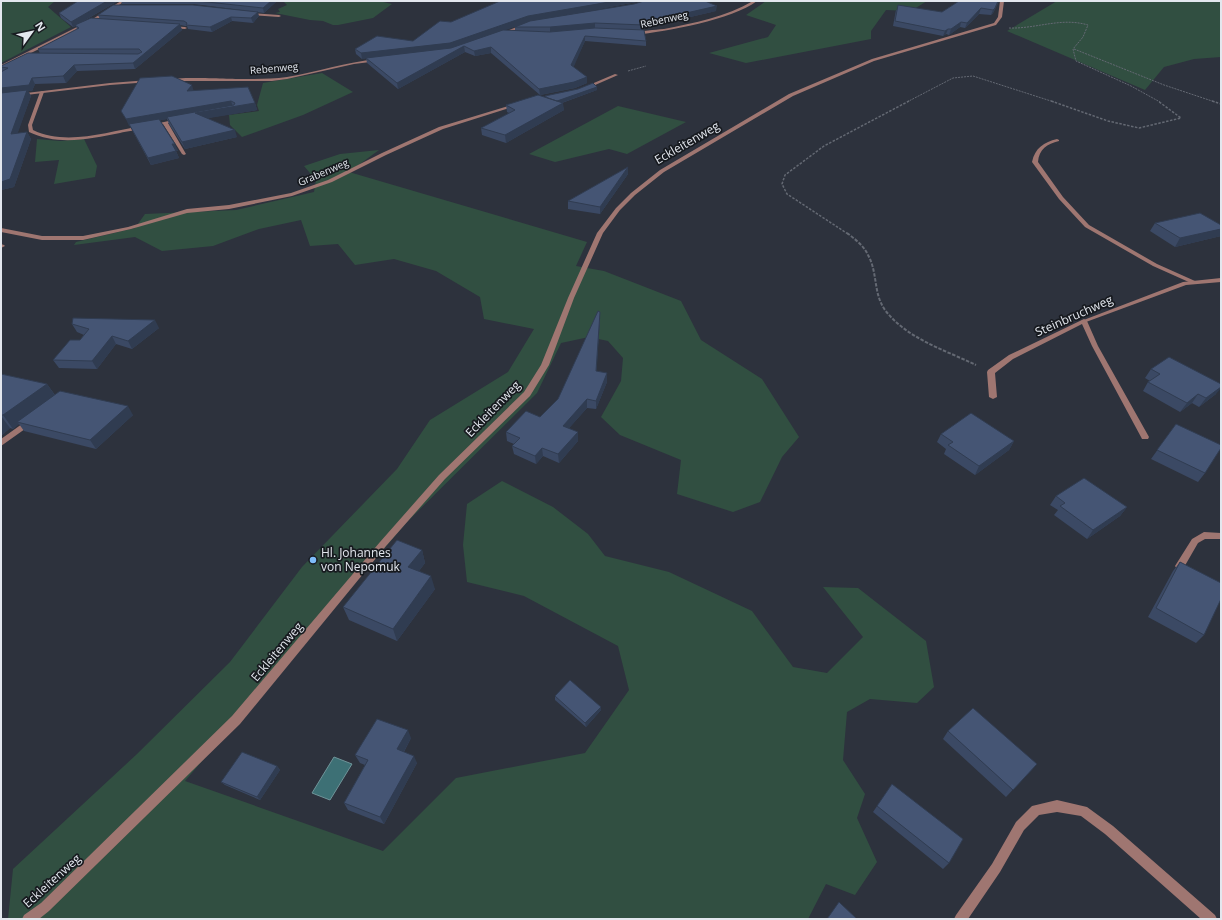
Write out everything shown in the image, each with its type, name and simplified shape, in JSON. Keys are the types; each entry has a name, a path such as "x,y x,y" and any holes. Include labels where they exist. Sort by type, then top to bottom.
{"street":[{"path":"1,67 92,21 123,1"},
{"name":"Rebenweg","path":"632,34 654,31 728,14 745,8 755,1"},
{"path":"991,26 998,22 1002,1"},
{"path":"114,7 122,7"},
{"path":"247,13 279,16"},
{"path":"92,21 100,22"},
{"path":"491,38 529,24"},
{"path":"162,26 185,28"},
{"name":"Eckleitenweg","path":"28,919 45,907 236,720 383,544 442,477 527,394 546,365 571,298 600,233 618,209 633,194 662,171 791,95 873,60 991,26"},
{"path":"502,34 513,34"},
{"path":"23,57 30,57"},
{"name":"Rebenweg","path":"165,80 270,80 302,75 344,64 379,59"},
{"path":"576,90 616,75"},
{"path":"1,97 115,83 152,81"},
{"path":"42,92 30,125 31,131 40,136 54,139 73,138 180,120"},
{"name":"Grabenweg","path":"1,230 42,238 83,238 130,228 187,211 235,206 292,194 325,184 384,154 447,126 522,103"},
{"path":"165,123 184,154"},
{"name":"Steinbruchweg","path":"1057,140 1042,145 1036,155 1035,162 1061,198 1087,226 1155,266 1193,282"},
{"name":"Steinbruchweg","path":"991,372 1011,357 1084,321 1185,283 1221,280"},
{"path":"1084,321 1095,346 1145,437"},
{"path":"991,372 992,397"},
{"path":"1,443 37,417"},
{"path":"1180,566 1195,541 1204,535 1221,536"},
{"path":"960,919 996,868 1020,826 1036,810 1058,806 1083,811 1109,830 1211,919"}],"path":[{"path":"991,26 1018,29 1060,20 1078,21 1088,25 1083,37 1073,48"},
{"path":"991,372 928,344 904,330 885,311 876,293 873,271 866,251 854,240 787,194 782,184 785,175 824,146 953,78 973,76 996,82 1108,121 1139,128 1181,118 1166,105 1133,87 1076,61 1073,48"},
{"path":"1073,48 1164,85 1221,104"},
{"path":"616,75 646,66"}],"shaded area":[{"path":"1,1 55,1 48,7 71,27 1,63"},
{"path":"283,1 379,1 392,4 373,18 333,25 323,21 275,13 280,12 278,9 287,5"},
{"path":"766,1 927,1 911,11 886,10 871,31 871,39 746,63 709,53 768,37 776,25 746,15"},
{"path":"1057,1 1221,1 1221,57 1194,59 1164,67 1145,90 1007,31"},
{"path":"322,73 353,92 303,115 242,137 230,125 229,115 259,111 257,105 263,83"},
{"path":"618,106 686,122 627,154 609,149 555,162 529,154"},
{"path":"37,139 60,141 84,139 97,166 95,177 54,184 59,160 35,162"},
{"path":"379,150 349,172 587,242 576,266 604,271 681,301 701,340 762,379 799,437 782,457 760,502 733,512 677,494 681,460 620,435 601,417 621,381 623,358 608,341 589,337 561,343 537,393 407,522 185,781 383,851 456,778 585,753 629,690 618,646 524,596 467,582 463,545 467,504 502,481 553,507 588,534 605,556 669,572 752,611 793,667 827,673 863,637 823,587 858,588 926,641 934,687 917,703 870,699 847,712 843,760 865,794 857,818 877,862 855,895 826,884 808,919 8,919 13,869 137,754 230,662 302,567 397,469 430,420 508,372 534,329 484,319 480,297 436,271 394,259 355,265 338,244 310,246 301,220 259,229 213,246 162,251 135,237 74,245 76,242 135,228 145,214 236,210 314,192 316,180 304,166 340,154"},
{"path":"334,757 352,764 330,800 312,793"}],"building":[{"path":"78,1 107,1 71,22 59,13"},
{"path":"198,1 271,1 263,8"},
{"path":"500,1 615,1 528,16 450,43 361,53 355,49 377,36 413,41 440,21 451,22"},
{"path":"644,1 705,1 717,6 642,23 643,25 595,23 550,27 515,27 530,21 634,4"},
{"path":"959,1 998,1 993,10 981,8 967,23 961,22 945,31 895,21 898,5 942,12"},
{"path":"113,5 193,5 258,12 251,18 231,17 210,27 186,25 187,23 184,21 98,15"},
{"path":"91,18 180,24 133,63 74,65 63,76 32,78 29,85 1,88 1,72 8,68 1,66 28,53 138,54 142,52 139,49 38,49 79,28 75,25"},
{"path":"595,28 644,30 646,41 585,36 571,65 587,77 574,82 539,89 491,47 474,51 464,46 397,83 366,58 451,48 503,30 550,32"},
{"path":"172,76 192,85 187,91 248,87 255,103 195,113 235,130 182,142 167,117 234,105 235,103 231,101 126,119 121,111 140,78"},
{"path":"593,83 597,87 557,101 545,96 578,89"},
{"path":"27,90 11,134 27,132 10,179 1,182 1,93"},
{"path":"538,95 563,103 505,135 481,128 515,110 506,105"},
{"path":"159,119 175,144 172,144 176,151 148,158 129,124"},
{"path":"628,167 600,207 568,201"},
{"path":"1200,213 1221,225 1221,229 1180,238 1155,223"},
{"path":"598,311 600,312 596,371 607,373 596,401 587,399 563,426 578,432 558,454 542,448 535,456 512,446 520,438 506,432 526,411 540,417 558,399"},
{"path":"73,318 155,320 128,341 112,336 92,361 53,360 70,340 80,340 89,329 72,324"},
{"path":"1169,357 1221,384 1221,387 1206,398 1198,394 1187,403 1148,382 1160,374 1151,369"},
{"path":"1,374 47,384 1,415"},
{"path":"60,391 128,406 90,440 17,422"},
{"path":"971,413 1014,441 979,466 948,445 953,442 941,434"},
{"path":"1176,424 1221,445 1221,448 1205,473 1157,450"},
{"path":"1084,478 1127,507 1093,530 1060,506 1065,503 1056,496"},
{"path":"397,540 422,550 408,567 431,576 393,629 343,607"},
{"path":"1180,562 1221,583 1221,599 1204,635 1156,608"},
{"path":"570,680 601,707 585,723 555,696"},
{"path":"973,708 1037,764 1013,790 948,731"},
{"path":"377,719 408,730 397,749 414,756 380,817 344,803 368,760 355,755"},
{"path":"242,752 277,766 257,797 221,782"},
{"path":"892,784 963,839 949,863 877,806"},
{"path":"839,902 857,919 827,919"}],"place":[{"name":"Hl. Johannes von Nepomuk","path":"313,560"}]}
